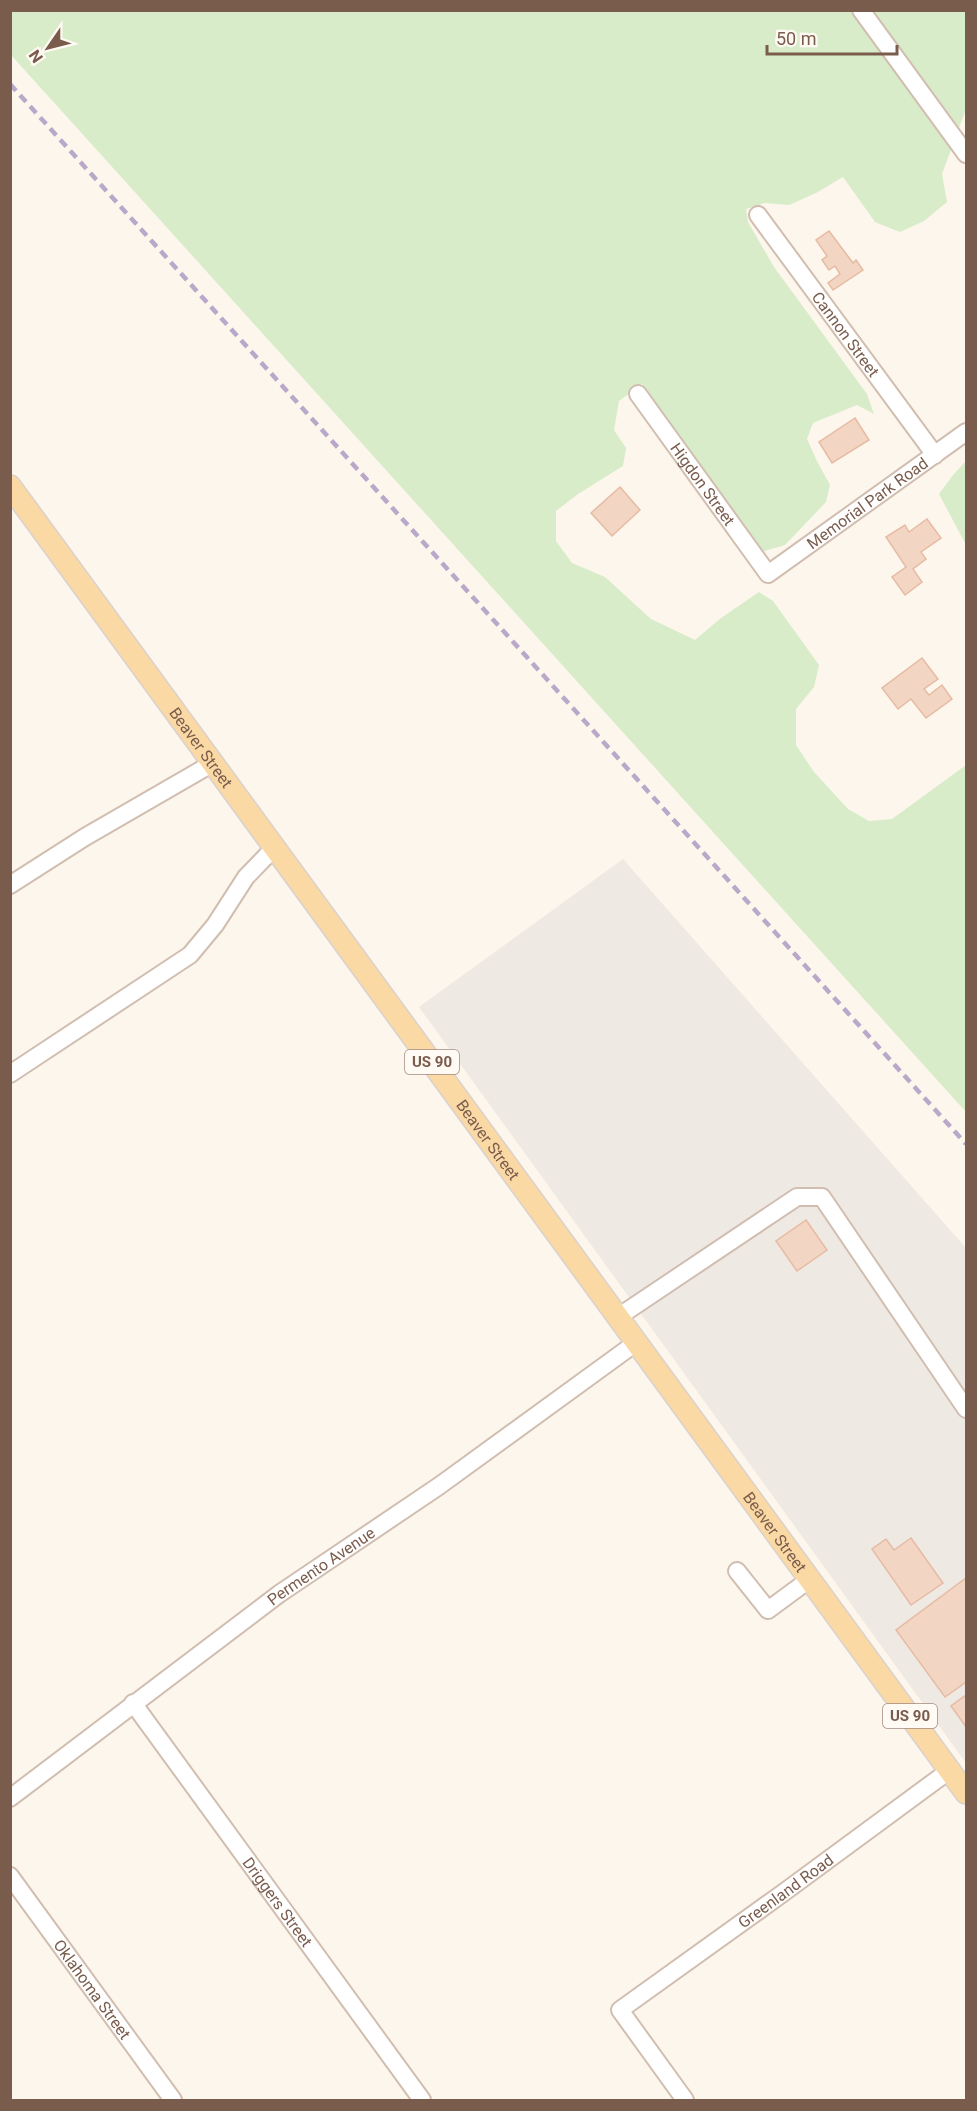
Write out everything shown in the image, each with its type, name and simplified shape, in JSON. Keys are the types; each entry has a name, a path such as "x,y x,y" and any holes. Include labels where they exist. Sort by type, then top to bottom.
{"main road":[{"name":"Beaver Street","path":"10,486 966,1793"}],"street":[{"path":"861,10 966,154"},
{"name":"Cannon Street","path":"758,215 935,455"},
{"name":"Higdon Street","path":"638,394 768,574"},
{"name":"Memorial Park Road","path":"768,574 966,432"},
{"path":"10,885 85,837 213,763"},
{"path":"10,1074 190,955 215,925 246,877 275,847"},
{"path":"618,1317 797,1197 822,1197 966,1409"},
{"name":"Permento Avenue","path":"10,1798 288,1588 439,1486 637,1342"},
{"path":"737,1571 768,1610 810,1579"},
{"name":"Driggers Street","path":"133,1703 422,2100"},
{"name":"Greenland Road","path":"685,2100 620,2010 950,1770"},
{"name":"Oklahoma Street","path":"10,1876 173,2100"}],"shaded area":[{"path":"623,859 966,1248 966,1763 419,1007"}],"green space":[{"path":"10,11 966,11 966,109 942,174 947,202 924,221 900,232 875,222 843,177 789,205 765,203 746,209 748,222 774,267 867,394 874,414 857,405 813,423 807,439 830,485 826,502 785,545 758,553 642,384 619,401 614,430 626,448 623,466 578,494 556,511 556,541 572,563 605,577 651,619 695,640 721,618 759,592 773,601 819,665 814,687 796,709 796,745 814,772 848,809 869,821 892,819 966,765 966,1112 11,55"},
{"path":"966,461 966,545 939,494"}],"building":[{"path":"829,231 853,263 856,260 863,270 833,290 828,283 840,274 835,266 829,270 822,260 827,256 816,240"},
{"path":"855,418 869,440 832,463 819,442"},
{"path":"620,487 640,510 612,536 591,513"},
{"path":"927,519 941,538 921,552 926,559 913,569 922,582 905,595 892,577 906,567 886,537 905,525 909,532"},
{"path":"922,658 938,679 924,689 929,695 942,685 952,699 926,718 911,699 898,709 882,688"},
{"path":"806,1220 827,1250 797,1271 776,1241"},
{"path":"911,1538 943,1583 911,1605 872,1549 886,1539 894,1550"},
{"path":"966,1578 966,1682 945,1697 896,1630"},
{"path":"966,1695 966,1727 951,1706"}],"railway":[{"path":"10,84 966,1144"}]}
